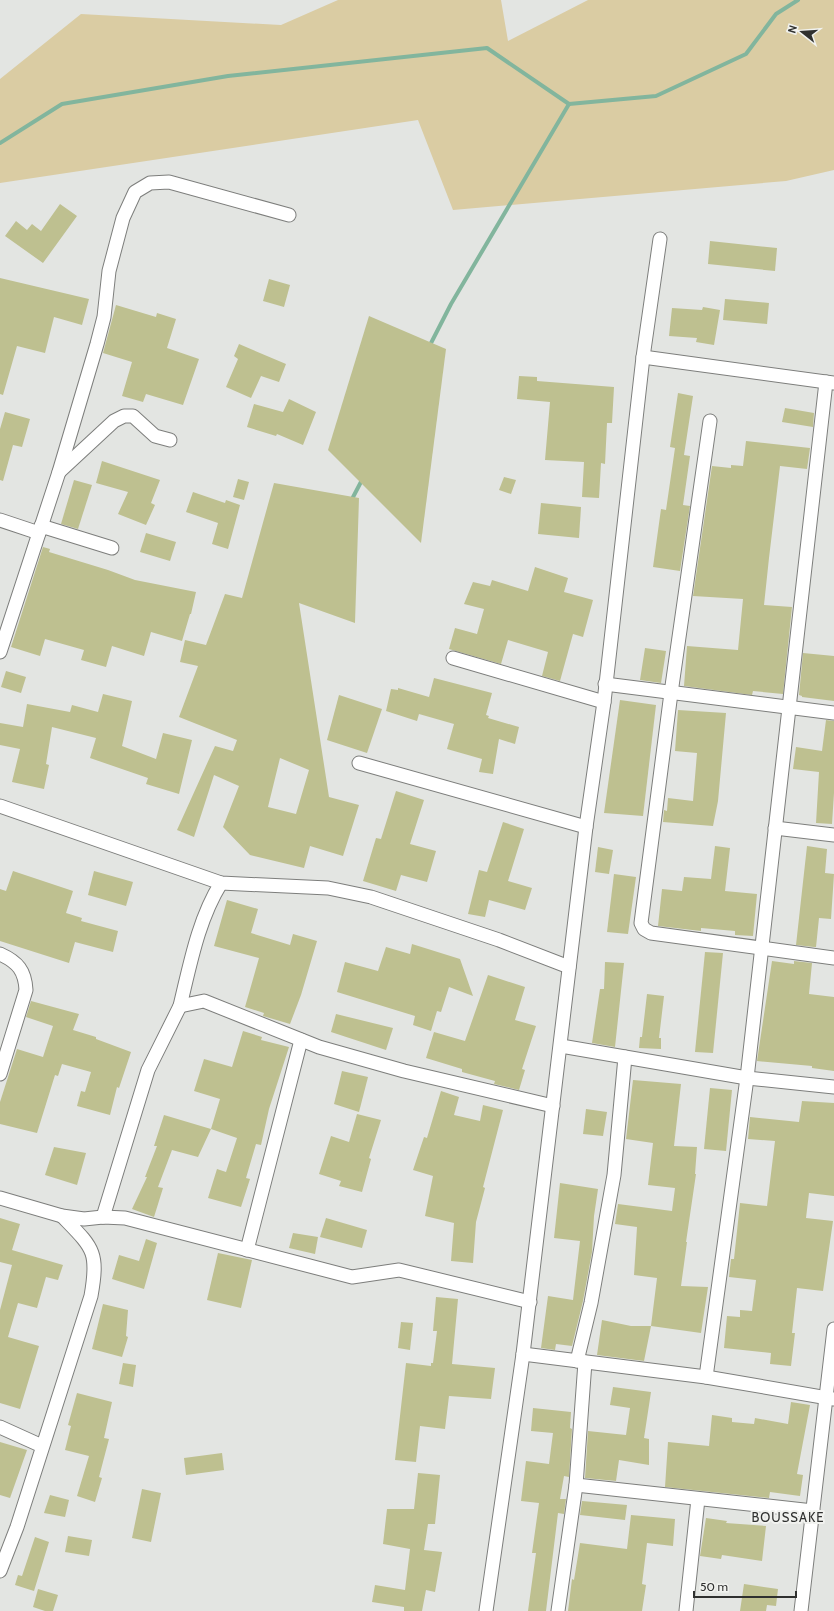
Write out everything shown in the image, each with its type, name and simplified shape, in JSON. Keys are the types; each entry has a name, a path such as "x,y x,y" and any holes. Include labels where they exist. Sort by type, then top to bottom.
{"street":[{"path":"0,652 59,472 104,317 109,271 124,218 135,192 150,183 169,182 289,215"},
{"path":"486,1611 530,1302 586,827 604,702 643,357 660,239"},
{"path":"643,357 830,383 789,708 747,1078 706,1377"},
{"path":"59,472 114,421 124,416 133,416 155,436 170,440"},
{"path":"710,421 671,693 641,923 644,929 651,933 834,958"},
{"path":"0,520 112,548"},
{"path":"454,658 604,702"},
{"path":"605,684 834,713"},
{"path":"359,763 586,827"},
{"path":"0,806 221,883 328,888 371,897 499,940 569,967"},
{"path":"775,828 834,835"},
{"path":"103,1217 148,1070 180,1006 191,961 210,901 221,883"},
{"path":"0,954 19,966 25,978 26,990 0,1074"},
{"path":"180,1006 204,1001 319,1047 404,1071 554,1106"},
{"path":"247,1250 301,1040"},
{"path":"561,1046 747,1078 834,1087"},
{"path":"558,1611 576,1484 581,1361 614,1175 625,1057"},
{"path":"0,1198 62,1216 84,1219 103,1217 125,1218 352,1277 399,1270 530,1302"},
{"path":"0,1570 17,1527 91,1296 95,1272 94,1255 86,1240 62,1216"},
{"path":"801,1611 813,1511 830,1398 834,1329"},
{"path":"523,1354 706,1377 830,1398"},
{"path":"0,1427 42,1446"},
{"path":"576,1484 813,1511"},
{"path":"686,1611 698,1499"}],"shaded area":[{"path":"338,0 501,0 508,41 588,0 834,0 834,170 786,181 453,210 418,120 0,183 0,79 81,14 281,25"}],"building":[{"path":"60,204 77,216 43,263 5,236 16,221 27,230 32,224 41,231"},
{"path":"710,241 777,248 775,271 708,264"},
{"path":"0,278 89,299 82,325 54,317 45,353 17,346 3,395 0,394"},
{"path":"269,279 290,285 284,307 263,301"},
{"path":"725,299 769,303 767,324 723,320"},
{"path":"116,305 156,317 157,313 176,319 167,348 199,359 183,405 146,394 143,402 122,396 132,362 103,353"},
{"path":"703,307 720,310 714,345 696,342 697,338 669,336 672,308 702,310"},
{"path":"369,316 446,349 421,543 328,450"},
{"path":"239,344 286,364 279,382 261,376 251,398 226,387 238,359 234,356"},
{"path":"519,376 537,377 537,381 614,387 612,423 607,423 605,464 601,463 599,498 582,497 584,462 545,460 550,402 517,399"},
{"path":"678,393 693,396 684,455 690,456 683,505 690,506 680,571 653,567 661,509 666,510 675,448 670,447"},
{"path":"289,399 316,412 303,445 277,434 276,436 247,427 254,404 283,412"},
{"path":"785,408 814,413 813,427 782,422"},
{"path":"5,412 30,419 22,447 13,445 3,481 0,480 0,429"},
{"path":"746,441 810,448 807,469 780,466 769,558 764,605 792,607 783,694 753,691 752,695 684,686 687,646 738,650 743,599 693,596 712,466 731,468 731,465 743,466"},
{"path":"102,461 160,480 151,503 155,505 146,525 118,514 128,492 96,483"},
{"path":"504,477 516,480 511,494 499,490"},
{"path":"238,479 249,482 244,500 233,497"},
{"path":"74,480 92,485 78,529 61,524"},
{"path":"274,483 359,498 355,623 299,603 329,797 359,805 343,856 310,846 304,868 250,855 223,827 239,786 214,775 194,837 177,830 215,746 233,751 237,740 179,717 198,666 180,662 185,640 206,645 225,594 242,598","holes":["280,758 309,770 296,814 268,807"]},
{"path":"193,492 225,503 226,500 240,505 228,549 212,544 218,523 186,512"},
{"path":"541,503 581,507 579,538 538,534"},
{"path":"146,533 176,542 170,561 140,552"},
{"path":"43,547 50,549 49,552 135,580 196,592 191,614 182,641 151,632 144,656 112,646 106,667 81,660 84,650 45,639 40,656 11,647"},
{"path":"535,567 568,578 564,592 593,600 583,637 573,634 560,681 542,676 548,652 508,640 501,664 449,649 455,628 477,634 484,609 464,604 473,582 490,586 492,580 528,591"},
{"path":"645,648 666,651 661,683 640,680"},
{"path":"803,653 834,656 834,701 802,697 799,695"},
{"path":"6,671 26,677 21,693 1,687"},
{"path":"434,678 492,693 486,715 489,716 488,718 519,727 515,744 499,739 493,774 479,772 482,759 447,749 454,724 419,714 417,721 386,711 391,689 398,690 398,688 429,697"},
{"path":"103,694 132,701 122,746 156,759 163,733 192,740 179,794 146,784 148,778 90,758 96,738 52,727 46,764 49,765 44,789 12,782 20,749 0,745 0,723 23,727 27,704 70,712 72,705 98,712"},
{"path":"339,695 382,709 367,753 327,740"},
{"path":"620,700 656,705 643,816 604,813"},
{"path":"678,710 726,713 718,801 713,826 663,822 664,810 667,811 668,798 693,801 697,753 675,751"},
{"path":"826,720 834,721 834,793 832,824 816,823 819,772 793,769 796,747 822,751"},
{"path":"396,791 424,800 410,844 436,851 427,882 401,875 396,891 363,881 376,838 381,839"},
{"path":"503,822 524,829 508,881 532,888 525,910 489,900 485,917 468,914 479,870 487,872"},
{"path":"715,846 730,848 725,891 757,894 753,936 735,935 735,931 701,928 701,931 658,926 662,889 682,891 684,877 711,879"},
{"path":"807,846 827,849 825,873 834,874 831,919 819,918 816,947 796,945"},
{"path":"598,847 613,850 609,874 595,872"},
{"path":"13,871 73,891 66,913 82,918 81,921 118,931 113,952 75,942 69,963 0,941 0,889 6,891"},
{"path":"94,871 133,882 126,906 88,895"},
{"path":"614,874 636,877 628,934 607,932"},
{"path":"227,900 258,909 251,933 290,945 293,934 317,941 301,995 290,1024 263,1016 264,1013 245,1007 259,958 214,946"},
{"path":"412,944 460,959 473,996 449,987 441,1012 437,1011 431,1031 413,1025 415,1016 337,992 345,962 378,971 386,947 410,954"},
{"path":"705,952 723,953 713,1053 695,1052"},
{"path":"772,961 794,964 794,961 812,963 809,994 834,997 834,1071 812,1068 812,1066 757,1061"},
{"path":"605,962 624,963 615,1047 592,1043 600,989 604,989"},
{"path":"488,975 525,987 515,1020 536,1026 522,1069 525,1070 519,1090 494,1084 495,1081 462,1072 462,1069 426,1058 434,1032 465,1041"},
{"path":"647,994 664,996 659,1038 661,1038 661,1049 639,1048 640,1037 642,1037"},
{"path":"31,1001 79,1014 73,1030 96,1037 96,1039 131,1052 119,1088 117,1087 110,1115 77,1106 81,1091 85,1092 91,1072 62,1064 58,1076 55,1075 37,1133 0,1124 0,1102 17,1049 43,1057 53,1026 26,1017"},
{"path":"336,1014 393,1028 386,1050 331,1032"},
{"path":"243,1031 262,1037 261,1040 289,1047 269,1109 261,1145 256,1144 246,1178 250,1179 241,1207 208,1198 217,1169 226,1172 237,1138 211,1129 220,1099 194,1091 204,1059 232,1067"},
{"path":"342,1071 368,1077 359,1112 334,1104"},
{"path":"633,1080 681,1084 674,1146 697,1147 696,1174 681,1286 708,1287 701,1333 651,1326 657,1278 634,1275 637,1227 615,1224 618,1204 672,1211 675,1188 648,1185 653,1143 626,1139"},
{"path":"710,1088 732,1090 726,1151 704,1149"},
{"path":"441,1091 459,1097 454,1115 480,1121 483,1105 503,1110 483,1187 485,1188 476,1222 473,1263 451,1261 454,1223 425,1216 433,1176 413,1170 424,1137 427,1138"},
{"path":"802,1101 834,1103 834,1196 809,1193 806,1218 833,1221 823,1291 797,1288 792,1333 795,1333 791,1366 770,1364 771,1353 724,1348 727,1316 740,1317 740,1310 752,1311 756,1280 729,1277 731,1259 734,1259 740,1203 767,1206 775,1141 748,1139 750,1117 799,1122"},
{"path":"586,1109 607,1112 603,1136 583,1134"},
{"path":"357,1114 381,1120 369,1158 371,1159 362,1192 339,1186 341,1181 319,1174 331,1136 349,1142"},
{"path":"164,1115 211,1129 198,1157 172,1150 158,1187 163,1188 154,1217 132,1209 147,1177 145,1177 157,1146 154,1146"},
{"path":"54,1147 86,1153 77,1185 45,1175"},
{"path":"560,1183 598,1189 594,1216 592,1252 583,1301 572,1346 556,1344 555,1350 541,1348 548,1296 573,1300 580,1241 554,1238"},
{"path":"0,1218 20,1224 12,1250 63,1265 58,1280 46,1277 37,1308 18,1303 8,1337 39,1346 20,1409 0,1403 0,1310 12,1265 0,1262"},
{"path":"326,1218 367,1230 362,1248 320,1237"},
{"path":"293,1233 318,1237 315,1254 289,1248"},
{"path":"146,1239 157,1243 144,1289 112,1279 119,1255 139,1261"},
{"path":"218,1253 252,1260 241,1308 207,1300"},
{"path":"436,1297 458,1299 452,1364 495,1368 491,1399 449,1396 445,1429 420,1426 416,1462 395,1460 406,1363 431,1366 431,1363 433,1363 437,1331 433,1331"},
{"path":"103,1304 128,1310 126,1336 128,1337 122,1357 92,1349"},
{"path":"602,1320 631,1326 651,1326 644,1361 597,1355"},
{"path":"401,1322 413,1323 410,1350 398,1348"},
{"path":"123,1363 136,1365 133,1387 119,1384"},
{"path":"613,1387 651,1392 644,1438 649,1439 649,1465 619,1460 616,1481 585,1478 588,1431 626,1435 630,1408 610,1405"},
{"path":"77,1393 112,1402 104,1438 109,1439 99,1477 102,1478 95,1502 77,1496 89,1456 65,1450 71,1426 68,1425"},
{"path":"791,1402 810,1405 797,1474 803,1475 800,1496 770,1492 769,1498 665,1487 668,1442 709,1446 712,1415 732,1418 732,1422 754,1424 755,1418 788,1424"},
{"path":"533,1408 571,1412 570,1428 572,1429 569,1477 564,1476 560,1499 566,1499 564,1514 558,1513 546,1611 528,1611 536,1553 532,1553 539,1503 521,1501 526,1461 549,1464 553,1433 531,1431"},
{"path":"0,1442 27,1450 10,1498 0,1495"},
{"path":"222,1453 224,1470 186,1475 184,1458"},
{"path":"418,1473 440,1475 435,1524 428,1524 424,1550 442,1552 435,1592 426,1590 422,1611 404,1611 404,1607 372,1602 375,1585 405,1590 410,1549 383,1544 387,1509 414,1509"},
{"path":"142,1489 161,1493 151,1542 132,1538"},
{"path":"50,1495 69,1500 65,1517 44,1513"},
{"path":"582,1501 627,1505 625,1520 580,1515"},
{"path":"631,1515 675,1519 673,1546 647,1543 642,1584 646,1585 642,1611 568,1611 572,1579 574,1580 580,1543 627,1549"},
{"path":"706,1518 727,1521 726,1523 766,1526 762,1561 722,1555 721,1559 700,1556"},
{"path":"68,1536 92,1540 89,1556 65,1552"},
{"path":"35,1537 49,1542 34,1591 15,1585 18,1575 22,1576"},
{"path":"744,1584 778,1589 776,1606 767,1605 766,1611 740,1611"},
{"path":"38,1589 58,1595 53,1611 45,1611 33,1607"}],"waterway":[{"path":"0,143 62,104 228,76 487,48 569,104 656,96 746,54 776,14 798,0"},
{"path":"429,347 451,304 569,104"},
{"path":"351,501 363,478"}],"district":[{"name":"BOUSSAKE","path":"788,1517"}]}
